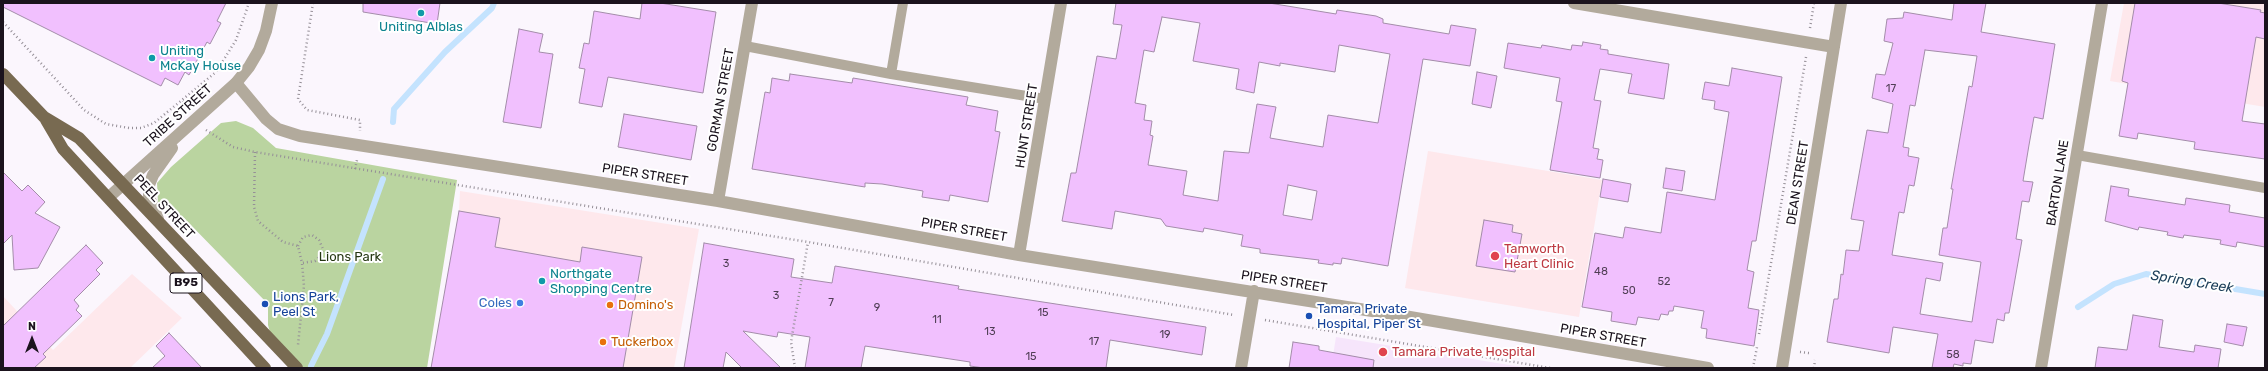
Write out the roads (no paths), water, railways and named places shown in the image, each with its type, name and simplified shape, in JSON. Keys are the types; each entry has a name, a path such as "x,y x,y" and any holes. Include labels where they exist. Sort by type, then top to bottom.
{"main road":[{"name":"PEEL STREET","path":"3,74 44,117 79,138 297,368"},
{"name":"B95","path":"44,117 64,150 109,197 265,368"}],"street":[{"name":"TRIBE STREET","path":"109,197 236,83 249,67 259,50 266,31 272,3"},
{"name":"GORMAN STREET","path":"718,201 752,3"},
{"name":"HUNT STREET","path":"1019,254 1061,3"},
{"path":"1574,3 1834,47"},
{"name":"DEAN STREET","path":"1782,368 1841,3"},
{"name":"BARTON LANE","path":"2041,368 2102,3"},
{"name":"PIPER STREET","path":"236,83 266,119 278,129 300,136 718,201 1019,254 1254,291 1708,368"},
{"path":"161,225 152,209 149,197 149,185 160,164 188,126"},
{"path":"1241,368 1254,291"}],"lane":[{"path":"891,74 903,3"},
{"path":"745,46 891,74 1045,99"},
{"path":"2077,155 2265,188"}],"waterway":[{"path":"393,122 394,109 445,52 492,8 494,3"},
{"path":"311,366 327,334 383,179"},
{"name":"Spring Creek","path":"2078,307 2114,284 2146,274 2265,294"}],"place":[{"name":"Uniting Alblas","path":"421,13"},
{"name":"Uniting McKay House","path":"152,58"},
{"name":"Tamworth Heart Clinic","path":"1495,256"},
{"name":"Northgate Shopping Centre","path":"542,281"},
{"name":"Coles","path":"520,303"},
{"name":"Lions Park, Peel St","path":"265,304"},
{"name":"Domino's","path":"610,305"},
{"name":"Tamara Private Hospital, Piper St","path":"1309,316"},
{"name":"Tuckerbox","path":"603,342"},
{"name":"Tamara Private Hospital","path":"1383,352"}],"park label":[{"name":"Lions Park","path":"350,257"}]}
